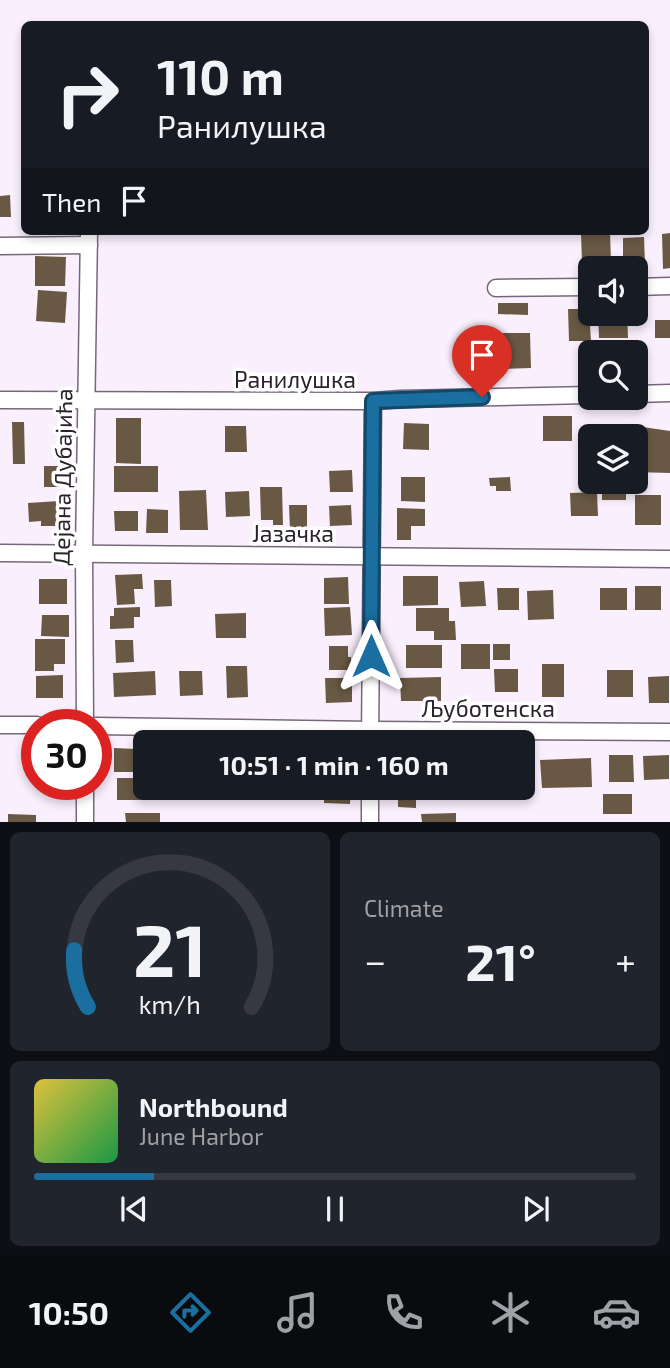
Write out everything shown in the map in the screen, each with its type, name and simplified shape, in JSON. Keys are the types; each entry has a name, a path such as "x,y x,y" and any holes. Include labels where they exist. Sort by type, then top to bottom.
{"street":[{"path":"0,246 89,238"},
{"name":"Дејана Дубајића","path":"85,709 84,554 89,238"},
{"path":"648,287 670,286"},
{"path":"496,288 578,287"},
{"path":"648,394 670,393"},
{"name":"Ранилушка","path":"0,400 373,401 578,395"},
{"path":"370,730 373,401"},
{"name":"Јазачка","path":"0,553 670,559"},
{"path":"0,725 21,725"},
{"name":"Љуботенска","path":"112,727 206,730"},
{"name":"Љуботенска","path":"535,734 670,732"},
{"path":"85,800 85,822"},
{"path":"370,800 370,822"}],"building":[{"path":"10,195 11,217 0,217 0,196"},
{"path":"670,233 670,268 663,269 662,234"},
{"path":"581,235 610,235 611,256 582,256"},
{"path":"644,237 645,256 623,256 623,238"},
{"path":"35,256 66,257 65,286 35,286"},
{"path":"38,290 67,292 65,323 36,321"},
{"path":"498,303 528,303 528,315 498,314"},
{"path":"568,309 578,309 578,326 590,326 591,340 569,341"},
{"path":"655,320 670,320 670,338 655,338"},
{"path":"599,326 628,326 628,338 599,338"},
{"path":"503,333 530,333 531,368 504,369"},
{"path":"543,416 572,416 572,441 543,441"},
{"path":"116,418 141,418 141,464 116,463"},
{"path":"12,422 24,422 25,464 13,464"},
{"path":"404,423 429,424 429,450 403,449"},
{"path":"225,426 246,426 247,452 225,452"},
{"path":"648,428 670,431 670,473 648,472"},
{"path":"44,466 67,466 67,487 44,487"},
{"path":"114,466 158,466 158,492 114,492"},
{"path":"352,470 353,492 330,492 329,471"},
{"path":"401,477 425,477 425,502 401,501"},
{"path":"510,477 511,491 496,491 496,486 490,486 489,478"},
{"path":"260,487 282,487 283,525 273,525 273,520 261,520"},
{"path":"206,490 208,530 180,530 179,491"},
{"path":"249,491 250,516 226,517 225,492"},
{"path":"570,493 597,494 598,516 571,516"},
{"path":"602,494 626,494 626,500 602,500"},
{"path":"635,495 661,495 661,525 635,525"},
{"path":"59,501 60,526 41,526 41,521 29,522 28,503"},
{"path":"289,505 307,505 307,530 290,530"},
{"path":"351,505 352,525 330,526 329,506"},
{"path":"397,508 425,509 425,526 411,526 411,540 397,540"},
{"path":"147,509 168,510 168,533 146,533"},
{"path":"114,511 138,511 138,531 115,531"},
{"path":"142,574 143,589 134,589 135,604 117,605 115,575"},
{"path":"403,576 438,576 438,605 403,606"},
{"path":"348,577 349,604 324,604 324,578"},
{"path":"39,579 67,579 67,604 39,604"},
{"path":"154,580 171,580 172,606 155,607"},
{"path":"484,581 486,606 461,607 459,582"},
{"path":"635,586 661,586 661,610 635,610"},
{"path":"497,588 519,588 519,610 498,610"},
{"path":"600,588 627,588 627,610 600,610"},
{"path":"553,590 554,619 528,620 527,591"},
{"path":"140,607 140,617 134,617 134,628 110,629 110,616 114,616 114,608"},
{"path":"350,607 352,635 325,636 324,608"},
{"path":"416,608 449,608 449,621 455,621 456,640 434,640 434,631 416,631"},
{"path":"246,613 246,638 216,638 215,614"},
{"path":"42,615 69,615 69,637 41,636"},
{"path":"35,639 65,639 65,664 54,664 54,671 35,671"},
{"path":"115,640 133,640 134,662 116,663"},
{"path":"461,644 490,644 490,669 461,669"},
{"path":"493,644 510,644 510,660 493,660"},
{"path":"406,645 442,645 442,668 406,668"},
{"path":"329,646 348,646 351,670 329,670"},
{"path":"542,664 564,664 564,697 542,697"},
{"path":"226,666 247,666 248,697 227,698"},
{"path":"494,669 518,669 518,692 495,692"},
{"path":"607,670 633,670 633,697 607,697"},
{"path":"155,671 156,695 114,697 113,673"},
{"path":"179,671 202,671 203,695 180,696"},
{"path":"63,675 63,698 36,698 36,676"},
{"path":"669,676 669,703 649,703 648,677"},
{"path":"441,677 441,701 401,701 400,678"},
{"path":"325,678 352,678 352,702 326,703"},
{"path":"114,748 133,749 133,772 114,772"},
{"path":"609,755 633,755 634,782 609,782"},
{"path":"669,755 669,779 644,780 643,756"},
{"path":"591,758 592,787 542,788 540,760"},
{"path":"117,778 133,778 133,800 117,800"},
{"path":"603,794 632,794 632,814 603,814"},
{"path":"324,800 350,800 350,804 324,803"},
{"path":"398,800 416,800 416,808 398,807"},
{"path":"125,813 160,813 160,822 126,822"},
{"path":"456,813 456,822 422,822 421,814"},
{"path":"8,814 36,815 36,822 8,822"}],"route":[{"path":"371,656 373,401 482,397"}]}
